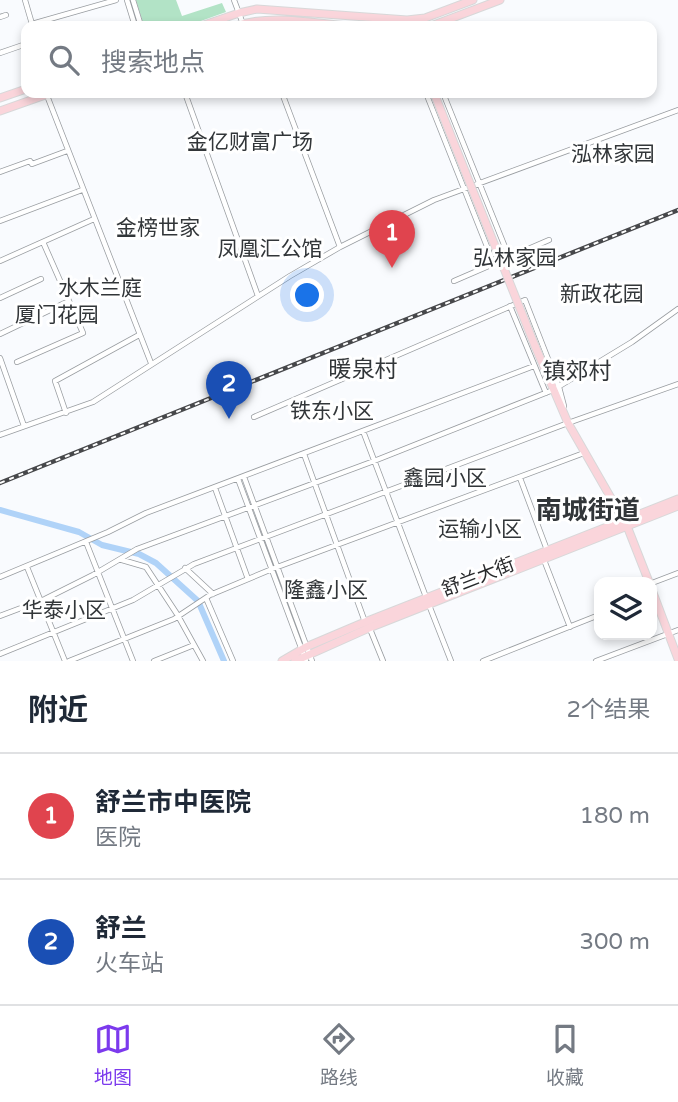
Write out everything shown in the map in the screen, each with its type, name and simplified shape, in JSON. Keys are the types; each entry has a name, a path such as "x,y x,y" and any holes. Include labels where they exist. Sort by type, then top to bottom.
{"main road":[{"path":"415,21 473,0"},
{"path":"444,21 500,0"},
{"path":"216,21 257,9 388,21"},
{"path":"0,98 21,91"},
{"path":"0,111 35,98"},
{"path":"436,98 553,390 584,453 626,523 648,577"},
{"name":"舒兰大街","path":"427,601 544,559 678,499"},
{"name":"舒兰大街","path":"295,661 367,625 547,550 678,506"},
{"path":"657,605 678,660"},
{"name":"舒兰大街","path":"282,661 306,655"}],"street":[{"path":"25,0 32,21"},
{"path":"46,21 116,0"},
{"path":"127,0 133,21"},
{"path":"133,0 139,21"},
{"path":"234,0 239,21"},
{"path":"0,53 21,46"},
{"path":"50,98 82,190 151,363"},
{"path":"187,98 258,296"},
{"path":"284,98 340,247"},
{"path":"428,98 494,264"},
{"path":"445,98 509,257"},
{"path":"0,435 93,402 151,363 340,247 434,200 678,110"},
{"path":"0,172 30,161 32,164 68,150"},
{"path":"0,221 82,190"},
{"path":"0,261 94,219"},
{"path":"454,281 548,240"},
{"path":"17,362 83,333 43,242"},
{"path":"0,299 41,279"},
{"path":"254,417 525,300 553,390"},
{"path":"0,334 69,302"},
{"path":"510,306 534,366 553,390"},
{"path":"0,616 98,573 136,549 374,461 553,390 632,342 678,309"},
{"path":"66,413 55,380 139,335"},
{"path":"0,358 24,426"},
{"path":"0,577 86,542 145,513 534,366"},
{"path":"0,654 112,609 159,586 185,568 678,384"},
{"path":"363,431 451,661"},
{"path":"27,567 67,661 178,616 213,594 274,568 584,453"},
{"path":"304,454 367,625 383,661"},
{"path":"241,478 306,655"},
{"path":"520,478 547,550"},
{"path":"215,487 248,579"},
{"path":"86,542 133,661"},
{"path":"121,559 146,567 203,661"},
{"path":"544,559 570,627"},
{"path":"185,568 213,594"},
{"path":"657,580 678,573"},
{"path":"205,598 233,661"},
{"path":"483,661 594,617"},
{"path":"596,661 678,630"},
{"path":"154,661 194,645"}],"green space":[{"path":"136,0 176,0 182,16 222,3 226,12 201,21 142,21"}],"waterway":[{"path":"0,510 79,532 102,545 139,554 156,563 198,601 224,661"}],"railway":[{"path":"0,483 678,210"}],"place":[{"name":"舒兰市中医院","path":"392,268"},
{"name":"舒兰","path":"229,419"}],"district":[{"name":"金亿财富广场","path":"250,142"},
{"name":"泓林家园","path":"613,154"},
{"name":"金榜世家","path":"158,228"},
{"name":"凤凰汇公馆","path":"270,249"},
{"name":"弘林家园","path":"515,258"},
{"name":"水木兰庭","path":"100,288"},
{"name":"新政花园","path":"602,294"},
{"name":"厦门花园","path":"57,315"},
{"name":"暖泉村","path":"363,370"},
{"name":"镇郊村","path":"577,372"},
{"name":"铁东小区","path":"332,411"},
{"name":"鑫园小区","path":"445,478"},
{"name":"南城街道","path":"588,510"},
{"name":"运输小区","path":"480,529"},
{"name":"隆鑫小区","path":"326,590"},
{"name":"华泰小区","path":"64,610"}]}
